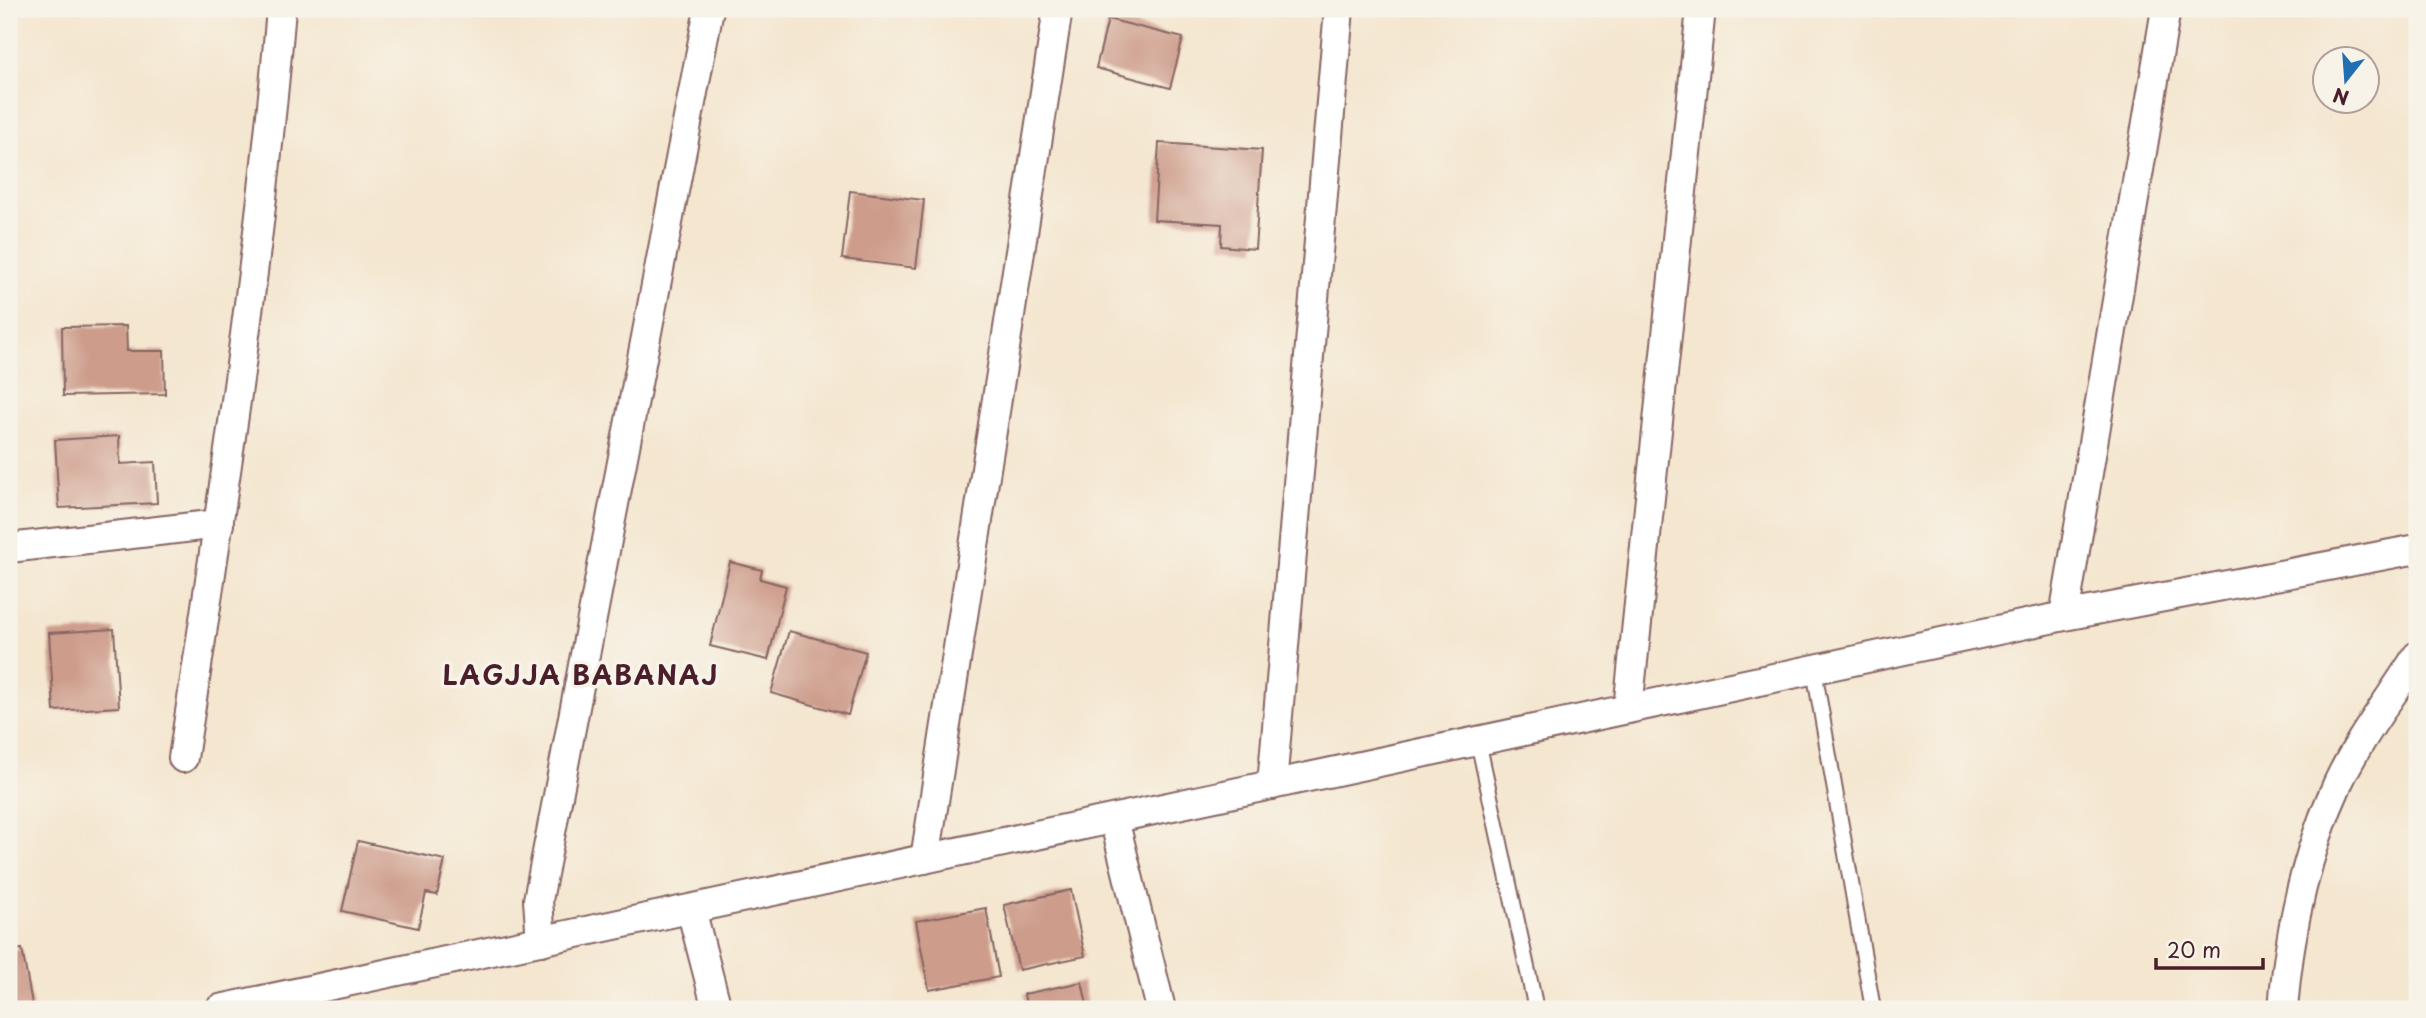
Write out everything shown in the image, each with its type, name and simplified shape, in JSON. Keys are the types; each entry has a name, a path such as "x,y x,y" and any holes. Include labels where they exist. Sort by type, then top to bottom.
{"street":[{"path":"183,758 219,524 274,87 281,9"},
{"path":"541,941 538,900 709,9"},
{"path":"925,859 1058,9"},
{"path":"1272,785 1339,9"},
{"path":"1628,709 1701,9"},
{"path":"2064,616 2165,9"},
{"path":"9,548 219,524"},
{"path":"220,1009 2064,616 2417,549"},
{"path":"2283,1009 2287,960 2306,866 2339,781 2417,656"},
{"path":"1114,819 1161,1009"},
{"path":"691,909 717,1009"}],"lane":[{"path":"1814,670 1873,1009"},
{"path":"1478,741 1536,1009"}],"building":[{"path":"1108,19 1183,38 1170,88 1096,68"},
{"path":"1159,143 1262,150 1255,249 1221,246 1222,224 1154,220"},
{"path":"850,191 924,200 916,268 842,259"},
{"path":"126,326 127,351 164,351 165,394 63,396 62,327"},
{"path":"119,436 120,464 155,462 157,503 59,508 55,440"},
{"path":"730,562 762,570 760,579 786,586 768,660 710,646"},
{"path":"114,629 119,707 54,711 49,633"},
{"path":"789,631 866,652 848,715 771,693"},
{"path":"358,841 445,860 437,895 426,893 418,928 342,911"},
{"path":"1071,890 1085,956 1019,970 1004,905"},
{"path":"986,908 999,977 929,990 916,921"},
{"path":"22,949 33,1009 9,1009 9,951"},
{"path":"1082,982 1088,1009 1027,1009 1024,994"}],"district":[{"name":"LAGJJA BABANAJ","path":"581,676"}]}
